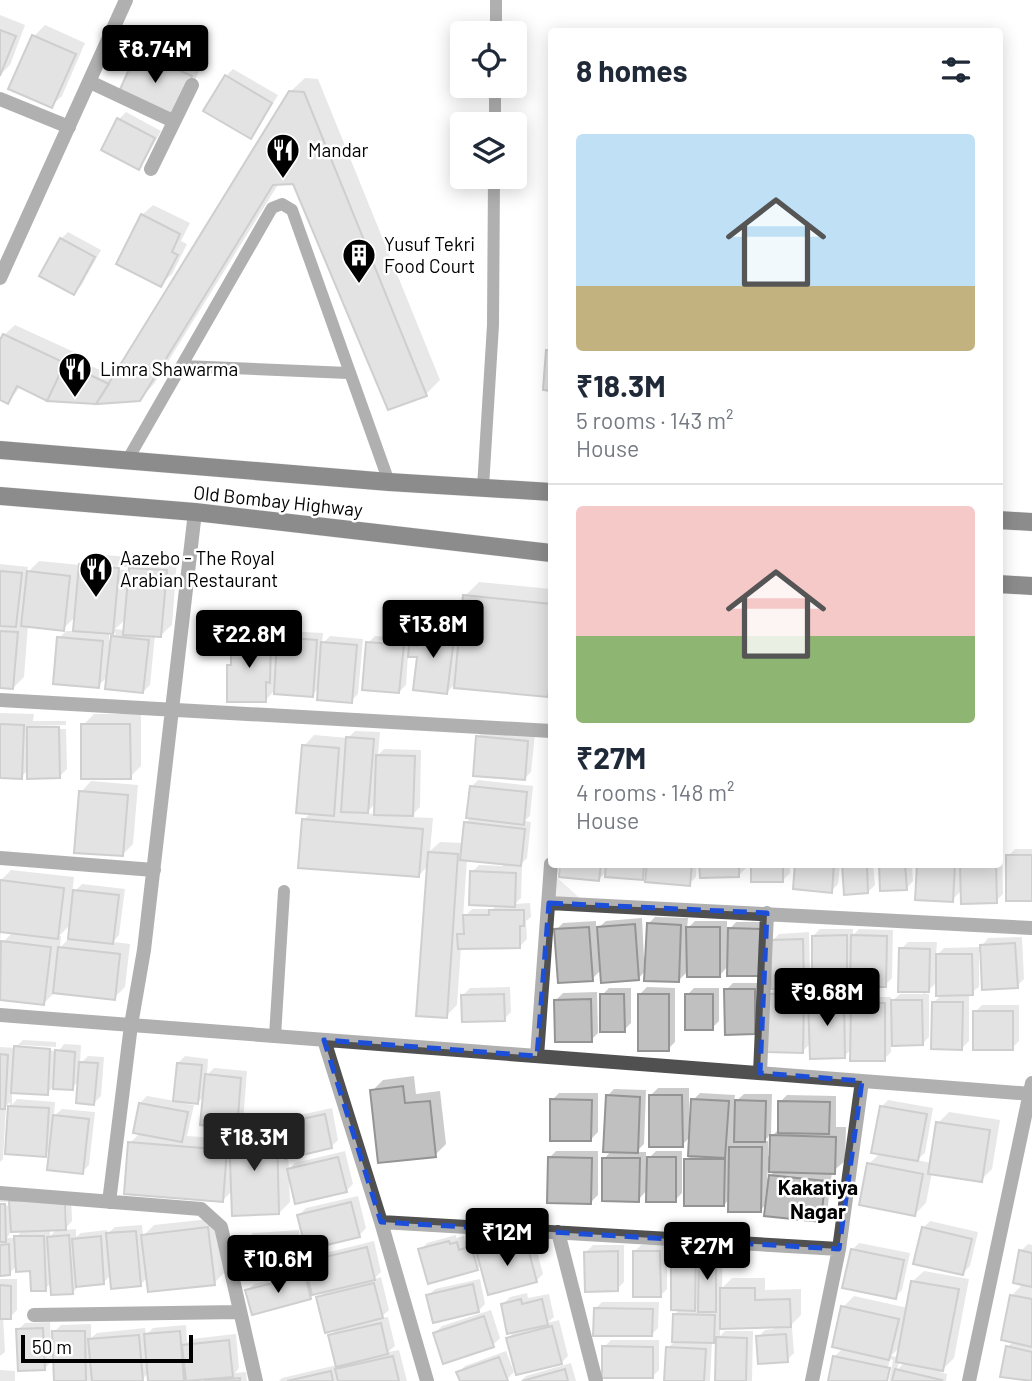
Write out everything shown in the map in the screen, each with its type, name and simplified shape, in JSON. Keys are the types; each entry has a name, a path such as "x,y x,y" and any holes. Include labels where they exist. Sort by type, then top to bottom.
{"main road":[{"name":"Old Bombay Highway","path":"0,450 389,482 548,492"},
{"name":"Old Bombay Highway","path":"0,496 195,512 548,553"},
{"path":"1003,520 1032,522"},
{"path":"1003,584 1032,586"}],"street":[{"path":"0,278 126,0"},
{"path":"90,82 173,121"},
{"path":"151,169 192,85"},
{"path":"0,99 69,127"},
{"path":"109,1202 154,870 195,512"},
{"path":"0,700 548,731"},
{"path":"0,858 154,870"},
{"path":"537,1056 551,868"},
{"path":"548,903 1032,928"},
{"path":"760,1073 767,913"},
{"path":"0,1015 862,1081 1031,1090 969,1381"},
{"path":"324,1040 382,1222 427,1381"},
{"path":"812,1381 839,1249 862,1081"},
{"path":"0,1193 201,1209 221,1227 256,1381"},
{"path":"382,1222 839,1249"},
{"path":"558,1232 596,1381"},
{"path":"34,1315 239,1312"}],"lane":[{"path":"495,21 496,0"},
{"path":"483,487 493,325 494,189"},
{"path":"128,459 272,208 282,204 292,210 389,482"},
{"path":"183,366 348,373"},
{"path":"275,1036 284,891"}],"highlighted area":[{"path":"549,903 767,913 760,1073 862,1081 839,1249 381,1222 324,1040 537,1056"}],"shaded area":[{"path":"553,874 583,901 551,898"}],"building":[{"path":"0,30 16,36 0,76"},
{"path":"32,35 76,54 52,108 8,89"},
{"path":"137,51 192,76 173,118 118,94"},
{"path":"225,75 272,103 251,139 203,111"},
{"name":"Yusuf Tekri Food Court","path":"289,91 304,92 427,396 388,410 293,184 273,185 140,401 96,404"},
{"path":"117,118 155,138 139,170 101,150"},
{"path":"141,214 180,234 172,252 178,255 161,287 116,264"},
{"path":"60,238 95,257 74,295 39,276"},
{"path":"3,334 65,363 47,401 17,386 8,404 0,400 0,340"},
{"path":"546,350 548,350 548,391 543,390"},
{"path":"65,363 109,384 96,404 47,401"},
{"name":"Aazebo - The Royal Arabian Restaurant","path":"79,564 119,568 113,634 73,631"},
{"path":"129,568 167,570 161,637 123,635"},
{"path":"0,571 22,573 16,627 0,626"},
{"path":"27,571 70,576 64,631 21,626"},
{"path":"463,595 548,604 548,697 454,688"},
{"path":"421,626 455,631 447,694 413,690 417,657 408,657 409,645 418,646"},
{"path":"0,631 18,632 13,689 0,688"},
{"path":"111,636 149,640 143,693 105,689"},
{"path":"57,637 103,641 99,688 53,684"},
{"path":"277,637 317,640 313,697 274,694"},
{"path":"231,638 271,638 270,683 266,682 266,702 227,702 227,665 231,665"},
{"path":"321,642 357,645 352,703 317,700"},
{"path":"366,642 404,645 399,693 362,690"},
{"path":"0,724 24,725 22,779 0,778"},
{"path":"81,724 130,724 131,779 81,779"},
{"path":"27,727 59,727 60,778 27,779"},
{"path":"476,736 528,741 525,780 473,776"},
{"path":"346,737 374,739 368,813 341,812"},
{"path":"302,745 339,748 334,816 296,813"},
{"path":"376,755 415,756 413,816 374,815"},
{"path":"470,786 527,792 524,825 466,818"},
{"path":"79,791 128,795 123,856 74,853"},
{"path":"302,819 423,829 419,877 298,868"},
{"path":"464,822 525,829 521,866 460,860"},
{"path":"428,852 458,854 447,1018 416,1016"},
{"path":"1006,855 1032,855 1032,901 1006,901"},
{"path":"560,868 601,868 599,881 559,877"},
{"path":"606,868 644,868 643,880 605,877"},
{"path":"647,868 692,868 690,886 645,882"},
{"path":"699,868 739,868 739,877 700,878"},
{"path":"751,868 783,868 783,882 751,882"},
{"path":"795,868 834,868 832,893 793,889"},
{"path":"842,868 867,868 868,893 844,895"},
{"path":"879,868 905,868 907,890 880,891"},
{"path":"917,868 955,868 953,902 915,900"},
{"path":"960,868 996,868 997,903 961,904"},
{"path":"470,871 516,873 515,907 469,905"},
{"path":"0,880 64,888 58,939 0,932"},
{"path":"73,890 119,895 113,944 68,939"},
{"path":"489,910 524,910 524,926 520,926 520,948 458,949 457,934 464,934 463,915 489,915"},
{"path":"647,923 681,925 679,982 644,981"},
{"path":"635,924 639,980 601,983 597,927"},
{"path":"589,927 593,981 558,983 554,929"},
{"path":"686,927 720,927 720,977 687,977"},
{"path":"728,928 761,929 761,976 727,976"},
{"path":"847,935 847,992 812,992 812,936"},
{"path":"851,935 887,936 886,987 850,987"},
{"path":"803,939 804,988 771,989 770,940"},
{"path":"1,941 51,947 44,1005 0,1000"},
{"path":"1015,943 1018,988 982,990 980,945"},
{"path":"58,947 120,954 115,1000 53,993"},
{"path":"899,948 930,949 929,992 898,992"},
{"path":"936,954 972,954 973,995 936,996"},
{"path":"724,989 755,989 755,1034 725,1035"},
{"path":"504,994 505,1021 462,1022 461,995"},
{"path":"600,994 624,994 625,1032 600,1032"},
{"path":"638,994 669,994 669,1051 638,1051"},
{"path":"685,994 713,994 713,1030 685,1030"},
{"path":"768,994 804,994 803,1053 767,1052"},
{"path":"844,998 845,1058 810,1059 808,999"},
{"path":"591,999 592,1042 555,1042 554,1000"},
{"path":"891,1000 922,1000 923,1045 892,1046"},
{"path":"932,1002 963,1002 962,1050 931,1049"},
{"path":"851,1003 885,1003 885,1061 850,1061"},
{"path":"973,1011 1013,1011 1013,1050 973,1050"},
{"path":"14,1046 50,1049 48,1095 11,1093"},
{"path":"55,1050 75,1052 73,1090 53,1089"},
{"path":"0,1054 8,1055 5,1109 0,1109"},
{"path":"79,1062 98,1063 94,1105 76,1103"},
{"path":"177,1063 202,1065 198,1104 173,1101"},
{"path":"205,1074 241,1078 237,1129 200,1125"},
{"path":"403,1086 405,1103 430,1101 436,1157 378,1163 370,1090"},
{"path":"606,1095 640,1097 638,1153 603,1152"},
{"path":"649,1095 682,1095 683,1147 649,1147"},
{"path":"550,1099 592,1100 591,1141 550,1141"},
{"path":"691,1099 729,1101 725,1158 688,1156"},
{"path":"735,1100 766,1101 765,1142 734,1142"},
{"path":"778,1101 830,1102 829,1134 778,1133"},
{"path":"139,1103 188,1112 182,1142 133,1133"},
{"path":"8,1106 49,1108 46,1157 5,1154"},
{"path":"880,1106 927,1114 918,1161 871,1153"},
{"path":"325,1114 332,1148 285,1159 278,1124"},
{"path":"53,1115 89,1119 83,1174 47,1170"},
{"path":"936,1122 990,1130 982,1182 928,1174"},
{"path":"277,1131 279,1214 232,1216 229,1132"},
{"path":"770,1135 836,1137 835,1174 769,1172"},
{"path":"128,1142 227,1150 223,1202 124,1194"},
{"path":"729,1147 762,1147 761,1212 728,1212"},
{"path":"338,1157 347,1192 295,1204 287,1169"},
{"path":"548,1157 592,1158 591,1204 547,1203"},
{"path":"647,1157 676,1157 676,1202 646,1202"},
{"path":"602,1158 640,1158 639,1202 602,1201"},
{"path":"684,1159 725,1159 724,1206 684,1206"},
{"path":"867,1163 923,1174 915,1216 859,1205"},
{"path":"769,1175 825,1181 821,1222 764,1216"},
{"path":"65,1199 66,1230 11,1232 9,1201"},
{"path":"351,1202 360,1237 306,1250 297,1215"},
{"path":"0,1204 5,1204 6,1242 0,1242"},
{"path":"208,1227 215,1285 148,1292 141,1235"},
{"path":"922,1227 972,1239 963,1275 913,1264"},
{"path":"136,1231 141,1286 111,1289 106,1233"},
{"path":"69,1235 73,1294 51,1295 47,1237"},
{"path":"14,1236 44,1236 46,1291 31,1291 30,1271 16,1272"},
{"path":"101,1236 104,1284 76,1287 72,1239"},
{"path":"292,1236 294,1265 247,1268 245,1239"},
{"path":"449,1241 450,1244 457,1242 459,1250 471,1246 478,1270 428,1284 418,1249"},
{"path":"526,1241 537,1282 488,1295 477,1254"},
{"path":"9,1244 10,1275 0,1276 0,1245"},
{"path":"367,1247 375,1280 312,1295 304,1262"},
{"path":"671,1248 696,1248 695,1311 671,1310"},
{"path":"851,1249 904,1260 896,1299 842,1288"},
{"path":"1019,1250 1032,1253 1032,1287 1013,1283"},
{"path":"618,1251 618,1291 585,1292 584,1252"},
{"path":"633,1251 660,1251 661,1297 633,1297"},
{"path":"699,1252 716,1252 716,1312 698,1312"},
{"path":"305,1275 311,1299 252,1315 245,1290"},
{"path":"911,1281 959,1289 943,1371 896,1362"},
{"path":"374,1283 383,1318 325,1333 316,1297"},
{"path":"473,1284 479,1312 433,1323 426,1295"},
{"path":"0,1285 11,1286 11,1319 0,1319"},
{"path":"720,1288 755,1288 755,1300 790,1299 791,1327 720,1329"},
{"path":"1010,1295 1032,1299 1032,1347 1001,1340"},
{"path":"521,1299 522,1304 542,1299 548,1325 507,1334 501,1304"},
{"path":"841,1306 899,1319 889,1360 832,1347"},
{"path":"594,1308 653,1309 652,1336 593,1336"},
{"path":"673,1314 715,1315 714,1343 672,1342"},
{"path":"484,1316 494,1347 443,1364 433,1333"},
{"path":"381,1323 388,1354 336,1367 328,1335"},
{"path":"552,1326 562,1364 516,1375 506,1338"},
{"path":"43,1328 45,1370 18,1371 16,1329"},
{"path":"52,1331 85,1331 86,1381 54,1381"},
{"path":"180,1331 184,1381 148,1381 144,1334"},
{"path":"786,1334 788,1362 758,1364 756,1336"},
{"path":"139,1335 143,1381 92,1381 88,1339"},
{"path":"716,1337 747,1338 746,1381 715,1381"},
{"path":"229,1340 233,1377 186,1381 182,1345"},
{"path":"602,1346 653,1347 653,1378 602,1378"},
{"path":"1006,1346 1032,1352 1032,1381 1000,1377"},
{"path":"666,1347 706,1349 704,1381 664,1381"},
{"path":"393,1356 399,1381 338,1381 335,1369"},
{"path":"833,1356 890,1368 887,1381 828,1381"},
{"path":"499,1357 508,1381 460,1381 456,1372"},
{"path":"565,1369 568,1381 522,1381"},
{"path":"895,1369 942,1380 892,1381"},
{"path":"331,1371 333,1381 287,1381"},
{"path":"240,1378 240,1381 204,1381"}],"place":[{"name":"Mandar","path":"283,180"},
{"name":"Yusuf Tekri Food Court","path":"359,285"},
{"name":"Limra Shawarma","path":"75,399"},
{"name":"Aazebo - The Royal Arabian Restaurant","path":"96,599"}],"district":[{"name":"Kakatiya Nagar","path":"818,1200"}]}
